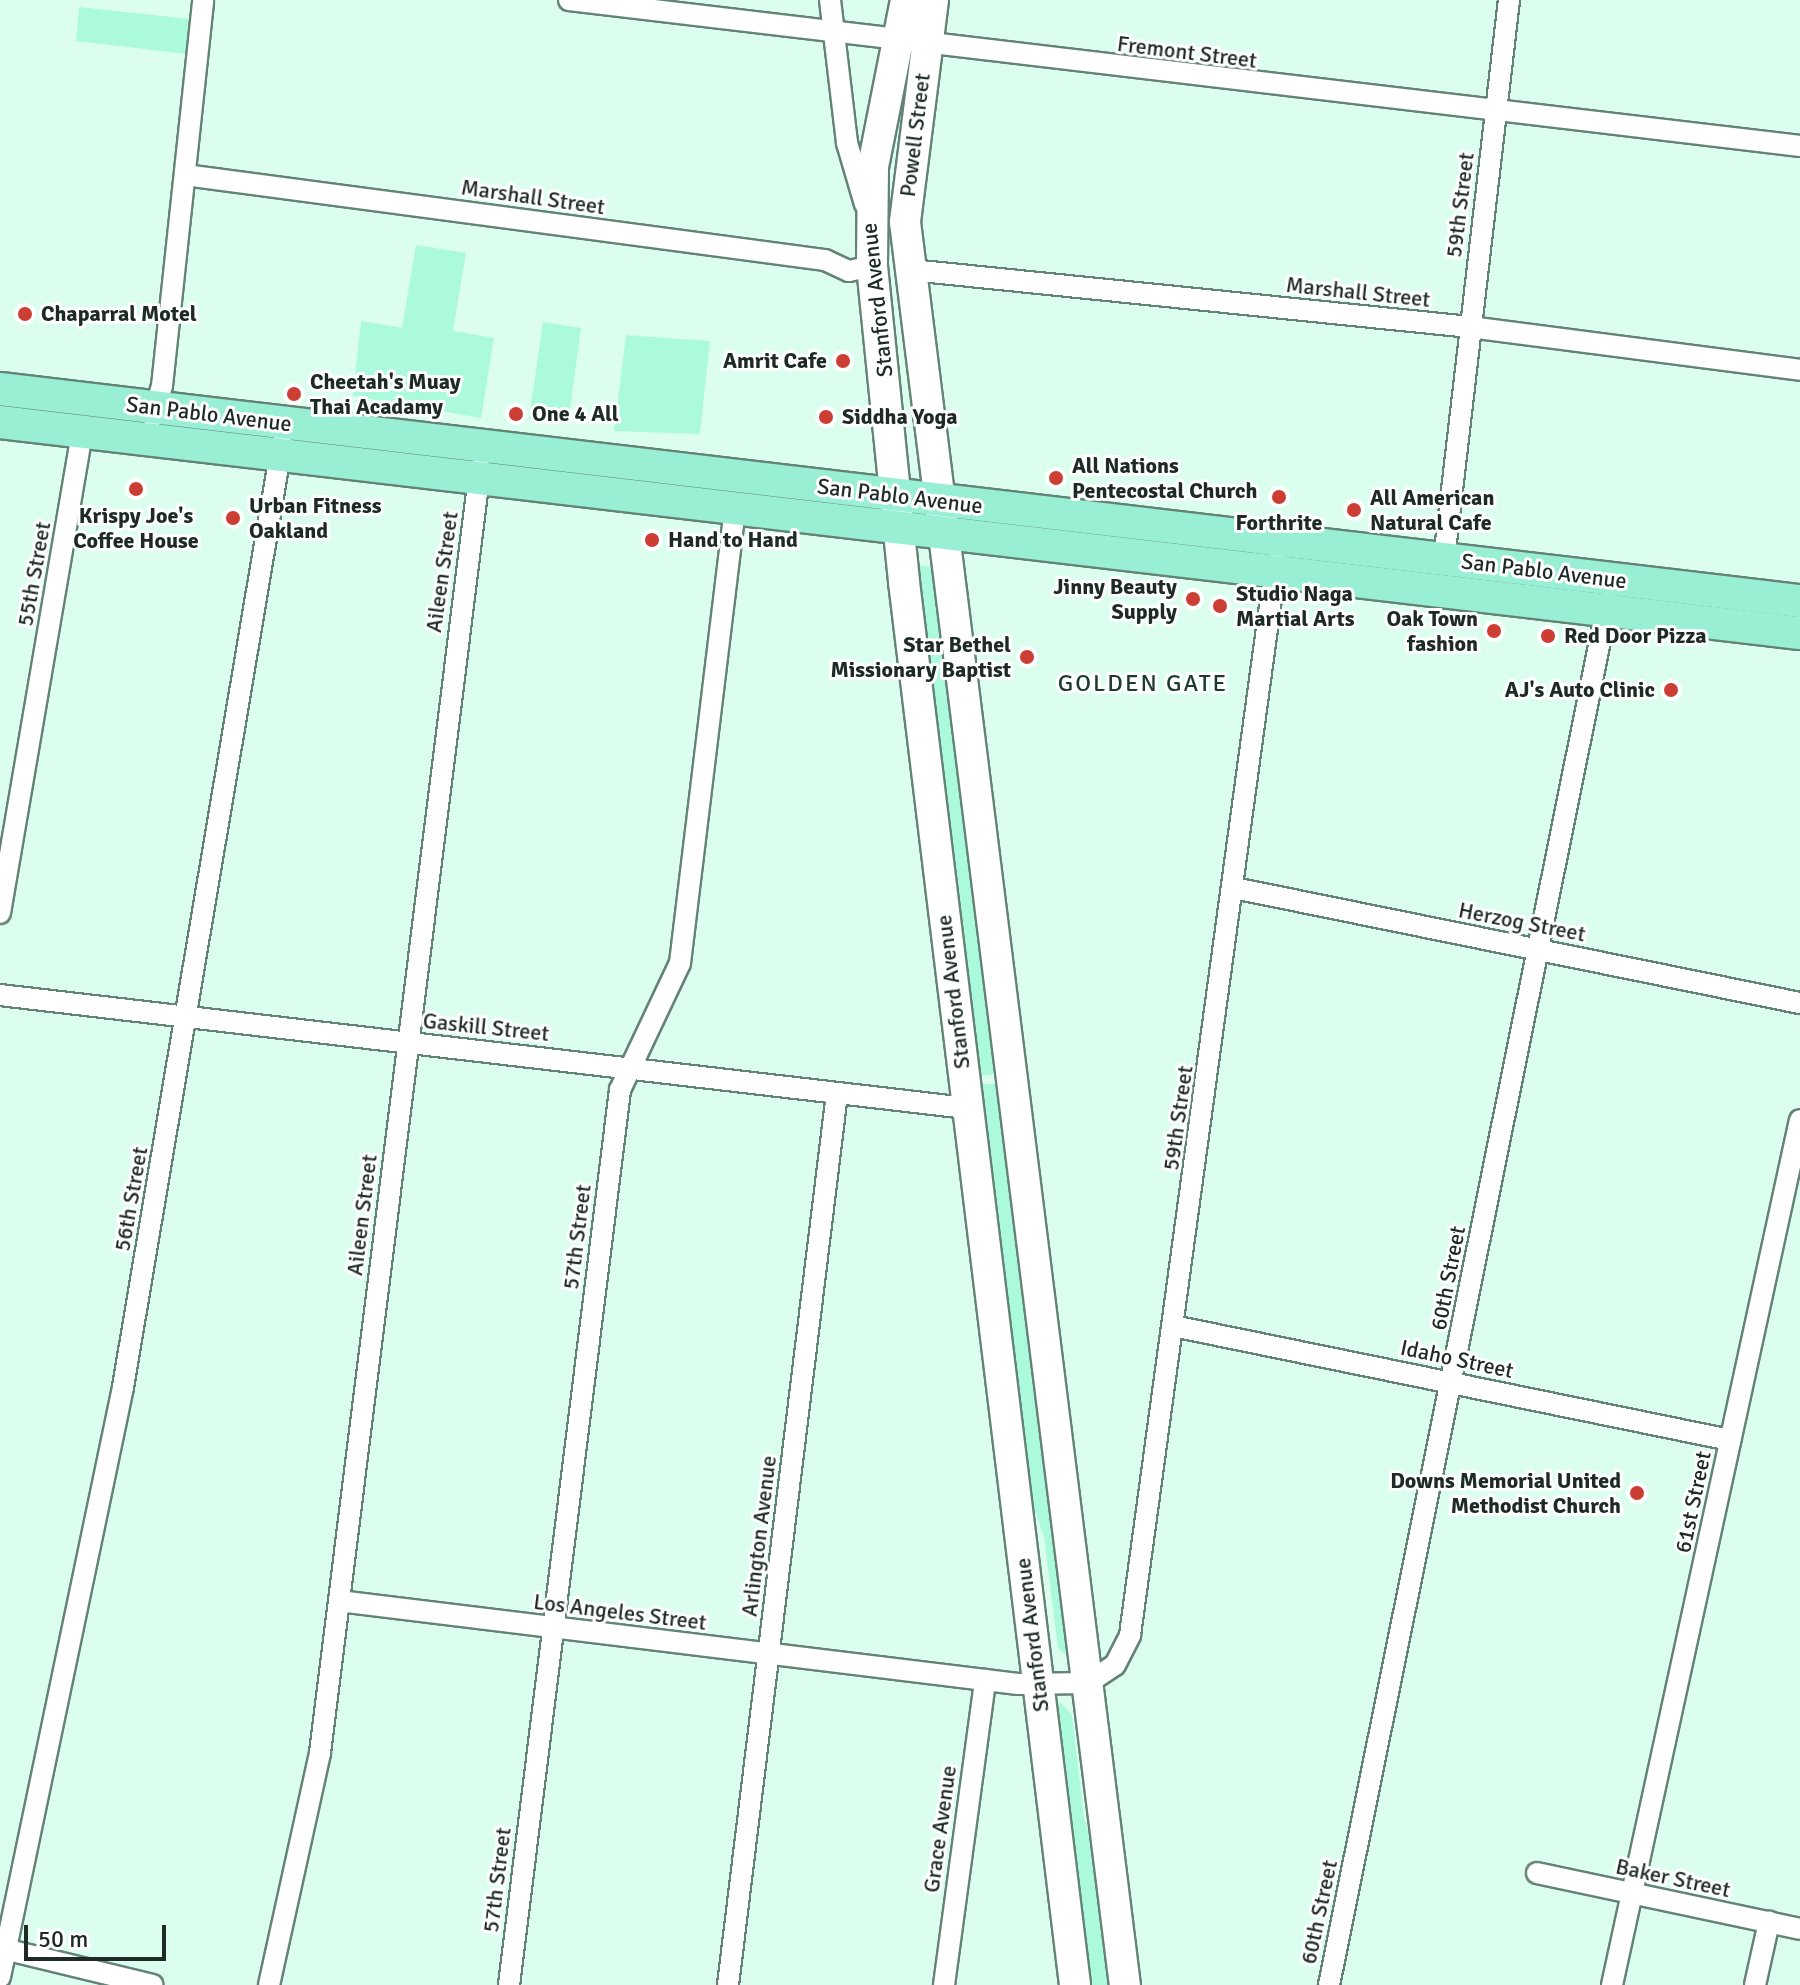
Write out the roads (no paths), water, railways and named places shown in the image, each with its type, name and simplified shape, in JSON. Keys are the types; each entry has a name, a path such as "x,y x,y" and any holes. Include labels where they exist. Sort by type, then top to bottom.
{"main road":[{"name":"Powell Street","path":"906,0 912,43 905,222 911,270"},
{"name":"Powell Street","path":"869,218 873,167 912,43 933,0"},
{"name":"Stanford Avenue","path":"869,218 898,511 967,1108 1075,1985"},
{"name":"Stanford Avenue","path":"911,270 1125,1985"},
{"name":"San Pablo Avenue","path":"0,389 156,407 282,439"},
{"name":"San Pablo Avenue","path":"0,422 147,439 282,439 898,511 946,533 1277,556 1444,559 1800,601"},
{"name":"San Pablo Avenue","path":"480,463 735,508 898,511 939,501 1606,610 1800,633"}],"street":[{"path":"147,439 156,407 203,0"},
{"name":"Fremont Street","path":"569,0 1495,113 1800,146"},
{"name":"Stanford Avenue","path":"830,0 847,143 869,218"},
{"name":"59th Street","path":"1444,559 1509,0"},
{"name":"Marshall Street","path":"185,175 825,260 849,271 872,266"},
{"name":"Marshall Street","path":"911,270 1470,327 1800,370"},
{"name":"55th Street","path":"0,913 82,432"},
{"name":"56th Street","path":"0,1977 3,1949 123,1387 282,439"},
{"name":"Aileen Street","path":"269,1985 320,1753 480,463"},
{"name":"57th Street","path":"509,1985 620,1090 680,963 735,508"},
{"name":"59th Street","path":"1088,1683 1115,1665 1130,1635 1277,556"},
{"name":"60th Street","path":"1329,1985 1612,579"},
{"name":"Herzog Street","path":"1234,888 1800,1003"},
{"name":"Gaskill Street","path":"0,995 967,1108"},
{"name":"Arlington Avenue","path":"728,1985 837,1094"},
{"name":"61st Street","path":"1612,1985 1800,1120"},
{"name":"Idaho Street","path":"1173,1326 1730,1440"},
{"name":"Los Angeles Street","path":"339,1601 985,1680 1038,1685 1088,1683"},
{"name":"Grace Avenue","path":"944,1985 985,1680"},
{"name":"Baker Street","path":"1537,1873 1800,1929"},
{"path":"1755,1985 1769,1922"},
{"path":"3,1949 153,1985"}],"place":[{"name":"Chaparral Motel","path":"25,314"},
{"name":"Amrit Cafe","path":"843,361"},
{"name":"Cheetah's Muay Thai Acadamy","path":"294,394"},
{"name":"One 4 All","path":"516,414"},
{"name":"Siddha Yoga","path":"826,417"},
{"name":"All Nations Pentecostal Church","path":"1056,478"},
{"name":"Krispy Joe's Coffee House","path":"136,489"},
{"name":"Forthrite","path":"1279,497"},
{"name":"All American Natural Cafe","path":"1354,510"},
{"name":"Urban Fitness Oakland","path":"233,518"},
{"name":"Hand to Hand","path":"652,540"},
{"name":"Jinny Beauty Supply","path":"1193,599"},
{"name":"Studio Naga Martial Arts","path":"1220,606"},
{"name":"Oak Town fashion","path":"1494,631"},
{"name":"Red Door Pizza","path":"1548,636"},
{"name":"Star Bethel Missionary Baptist","path":"1027,657"},
{"name":"AJ's Auto Clinic","path":"1671,690"},
{"name":"Downs Memorial United Methodist Church","path":"1637,1493"}],"district":[{"name":"GOLDEN GATE","path":"1143,684"}]}
